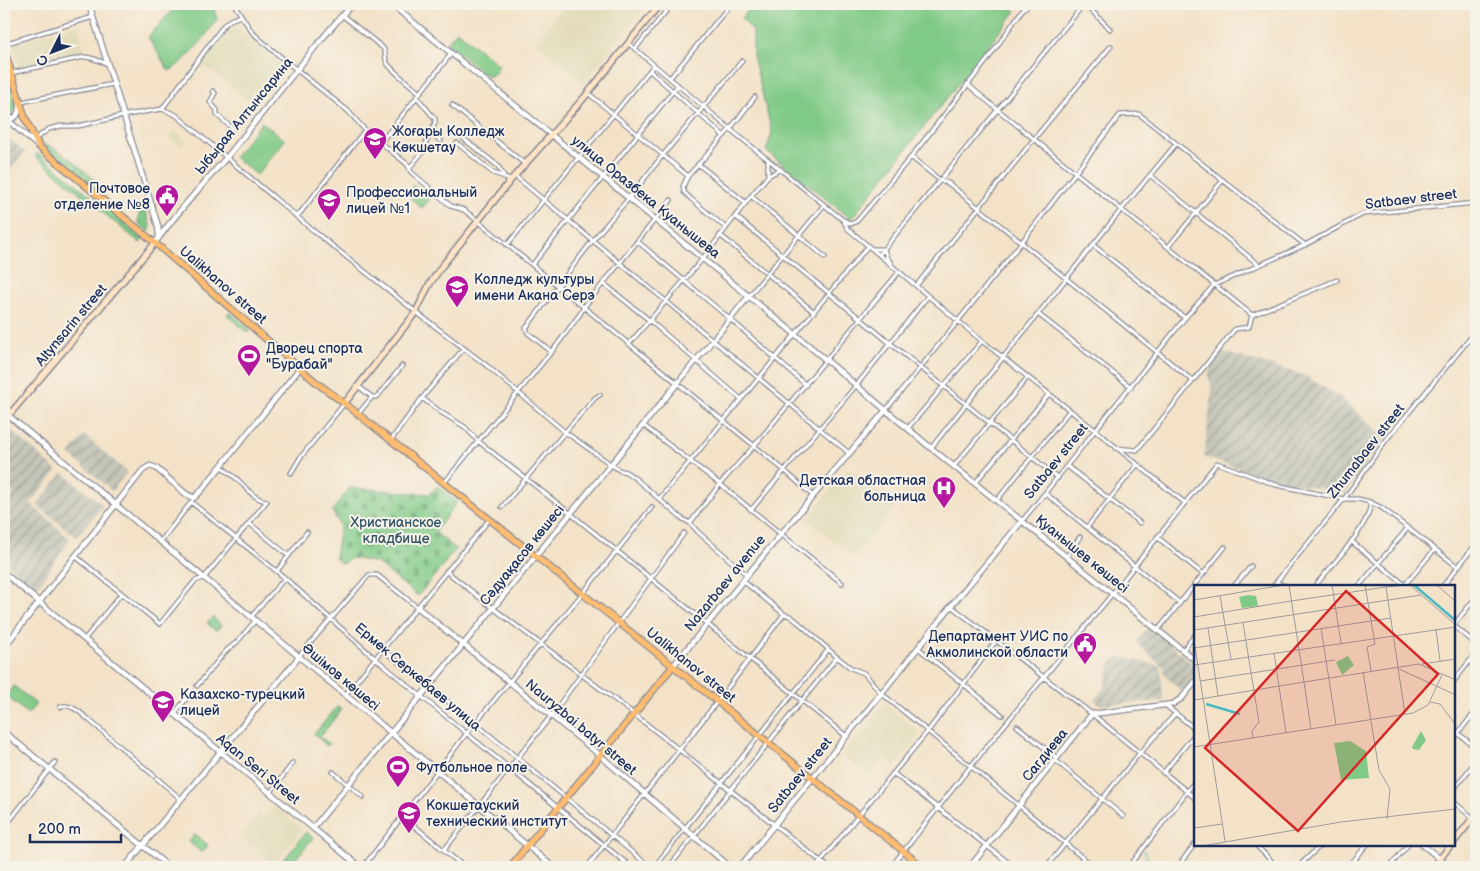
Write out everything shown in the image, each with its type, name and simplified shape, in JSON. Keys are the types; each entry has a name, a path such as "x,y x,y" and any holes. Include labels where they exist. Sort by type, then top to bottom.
{"main road":[{"path":"462,498 344,404 416,312 442,266 514,176 588,93 660,4"},
{"name":"Ualikhanov street","path":"4,50 20,102 39,147 344,404 923,867"},
{"name":"Altynsarin street","path":"4,421 155,243"},
{"name":"Nazarbaev avenue","path":"510,867 673,666"},
{"path":"1455,841 1475,818"},
{"path":"1433,867 1451,846"},
{"path":"4,860 13,867"}],"street":[{"path":"89,4 158,226 159,236"},
{"path":"234,4 252,32 348,111 365,130 407,164 411,172 452,206 464,210 507,244 784,470 813,496"},
{"name":"Ыбырая Алтынсарина","path":"155,243 352,4"},
{"name":"улица Оразбека Куанышева","path":"391,4 796,334 886,410"},
{"path":"635,49 672,4"},
{"path":"670,78 731,4"},
{"path":"628,43 730,129 843,220 851,224 857,221 911,157 988,59 1023,9 1029,4"},
{"path":"879,255 1085,4 1110,29"},
{"path":"342,15 383,48 388,64 420,93"},
{"path":"162,109 225,24 241,16"},
{"path":"4,44 93,17"},
{"path":"916,286 1111,46"},
{"path":"381,142 452,53"},
{"path":"11,74 84,57 107,63"},
{"path":"552,352 528,333 526,328 593,240 742,61"},
{"path":"507,244 580,158 654,65"},
{"path":"650,71 724,136"},
{"path":"5,118 12,119 17,116 20,102 114,84"},
{"path":"967,84 1252,315"},
{"path":"532,265 678,85"},
{"path":"213,91 210,102 217,110 217,115 233,129"},
{"path":"588,93 688,176"},
{"path":"411,172 411,166 422,154 432,133 435,121 417,97"},
{"path":"726,228 691,199 684,192 683,186 688,176 730,129 755,97"},
{"path":"452,105 525,164"},
{"path":"34,139 49,129 61,126 78,126 162,109 176,115 297,217 486,365 565,432 630,475 681,518 690,523 748,575"},
{"path":"886,410 1021,243 1120,116 1139,114 1305,246"},
{"name":"Ualikhanov street","path":"5,118 39,147"},
{"path":"297,217 365,130"},
{"path":"432,133 441,141"},
{"path":"464,139 498,166 510,181"},
{"path":"457,143 493,173 505,177"},
{"path":"931,448 1093,244 1176,144"},
{"path":"911,157 941,181 948,183 1193,381"},
{"path":"768,176 769,159"},
{"path":"698,164 746,203"},
{"path":"629,344 768,176 781,169"},
{"path":"514,176 849,453"},
{"path":"1150,176 1259,265"},
{"path":"1168,248 1223,180"},
{"path":"751,196 825,257"},
{"path":"444,483 552,352 584,307 671,200"},
{"name":"Satbaev street","path":"740,867 1214,285 1305,246 1363,214 1476,203"},
{"path":"748,296 824,205"},
{"path":"735,216 1058,478"},
{"path":"843,220 848,229 982,342 1185,503"},
{"path":"720,235 814,312"},
{"path":"636,242 730,319 806,385"},
{"path":"1093,244 1186,318"},
{"path":"659,499 868,246"},
{"path":"872,250 884,249"},
{"path":"884,249 887,258 894,268"},
{"path":"690,523 720,484 790,404 899,272"},
{"path":"1252,315 1337,280"},
{"path":"603,283 741,399"},
{"name":"Сәдуақасов көшесі","path":"313,828 748,296"},
{"path":"751,510 857,385 928,296"},
{"path":"1038,314 1131,387"},
{"path":"1116,448 1137,450 1235,329 1249,327 1252,315"},
{"name":"Zhumabaev street","path":"1274,584 1344,499 1388,440 1476,331"},
{"path":"908,428 982,342"},
{"path":"391,440 422,398 464,348"},
{"path":"358,414 372,397 377,397 402,366"},
{"path":"160,542 300,368"},
{"path":"954,466 1028,377"},
{"path":"358,386 372,397"},
{"path":"975,483 1049,394"},
{"path":"502,507 565,432 596,397 600,395"},
{"path":"422,398 442,413 466,427 478,441 846,736"},
{"path":"291,473 300,458 344,404"},
{"name":"Қуанышев көшесі","path":"886,410 1194,659"},
{"name":"Nazarbaev avenue","path":"673,666 886,410"},
{"path":"996,500 1070,410"},
{"name":"Әшімов көшесі","path":"4,412 553,867"},
{"path":"643,424 842,583"},
{"path":"891,867 1217,463 1276,485 1344,499 1358,499 1370,502 1382,508 1458,567"},
{"path":"1088,526 1137,465"},
{"name":"Ермек Серкебаев улица","path":"114,505 145,468 150,466 158,469 375,658 631,867"},
{"path":"75,556 160,624 196,581 204,578 267,501 260,500 254,496 221,466"},
{"path":"1067,466 1140,523"},
{"path":"1045,493 1088,526 1180,603"},
{"path":"1316,585 1364,524 1370,512 1370,502"},
{"path":"4,647 114,505"},
{"path":"362,867 475,723 652,507"},
{"path":"344,695 489,520"},
{"path":"249,523 289,556"},
{"path":"1360,585 1407,529"},
{"path":"277,571 308,532"},
{"path":"444,850 551,716 684,533"},
{"path":"1067,556 1080,538"},
{"path":"1158,538 1203,574"},
{"path":"1351,541 1404,585"},
{"path":"1444,585 1476,544"},
{"path":"1194,585 1225,547"},
{"path":"1406,585 1435,549"},
{"path":"1235,585 1250,566"},
{"path":"446,571 634,714 828,867"},
{"name":"Aqan Seri Street","path":"4,573 362,867"},
{"path":"125,867 331,618 369,575 377,575 417,607"},
{"path":"197,686 226,651 236,642 285,578"},
{"path":"743,581 784,614 799,623 837,658 864,674 881,694 1094,867"},
{"path":"1158,630 1194,585"},
{"path":"84,640 121,594"},
{"path":"1455,624 1476,597"},
{"path":"951,606 1092,714 1194,797"},
{"name":"Nauryzbai batyr street","path":"417,607 600,756 730,867"},
{"path":"587,867 784,614"},
{"path":"1455,626 1476,644"},
{"path":"1183,650 1194,636"},
{"path":"816,867 928,731 996,641"},
{"path":"918,648 1002,715"},
{"name":"Ермек Серкебаев улица","path":"382,649 650,867"},
{"path":"654,867 828,650"},
{"path":"1455,680 1476,653"},
{"path":"669,867 837,658"},
{"path":"1092,714 1173,704 1182,698 1194,683"},
{"path":"174,714 191,694"},
{"path":"1165,705 1194,729"},
{"path":"60,707 66,706 89,720 181,799"},
{"path":"1455,737 1476,710"},
{"name":"Сагдиева","path":"970,867 1092,714"},
{"path":"1046,867 1139,754 1175,714"},
{"path":"1017,726 1123,816"},
{"path":"1455,731 1476,748"},
{"path":"4,732 169,867"},
{"path":"1163,773 1194,735"},
{"path":"1455,788 1476,761"},
{"path":"4,828 55,762"},
{"path":"270,793 293,763"},
{"path":"333,772 363,797"},
{"path":"893,774 1014,867"},
{"path":"1128,867 1194,782"},
{"path":"1455,803 1475,818"},
{"path":"402,816 464,866"},
{"path":"1182,861 1194,845"},
{"path":"1257,846 1277,867"},
{"path":"1298,867 1320,846"},
{"path":"1348,867 1366,846"},
{"path":"1389,867 1407,846"},
{"path":"1424,846 1450,867"},
{"path":"1355,860 1364,867"}],"shaded area":[{"path":"567,4 638,4 644,9 584,83 535,41"},
{"path":"230,23 285,67 255,106 200,62"},
{"path":"77,25 86,54 20,69 13,43"},
{"path":"175,131 186,141 181,147 170,137"},
{"path":"4,135 25,152 4,177"},
{"path":"1222,352 1304,375 1340,397 1385,438 1345,493 1273,480 1204,457 1212,389 1208,375 1213,362"},
{"path":"9,428 57,471 30,503 70,539 36,589 4,561 4,505 14,494 4,484 4,434"},
{"path":"84,435 127,472 112,491 69,454"},
{"path":"849,468 896,506 854,558 807,519"},
{"path":"63,473 103,505 76,537 37,505"},
{"path":"1149,626 1194,665 1194,677 1182,692 1164,674 1164,668 1137,641"},
{"path":"1120,657 1161,666 1163,701 1100,705 1095,700 1105,686 1111,662"},
{"path":"885,703 921,734 895,766 884,757 868,776 842,755"},
{"path":"274,806 303,830 274,865 240,838 259,812 265,817"}],"green space":[{"path":"178,4 212,4 217,19 189,55 169,71 148,37"},
{"path":"753,4 1008,4 1016,11 851,219 766,151 772,133 753,56 753,31 741,18"},
{"path":"457,31 499,65 495,73 488,77 446,43"},
{"path":"4,67 17,108 11,115 4,113"},
{"path":"262,122 285,140 257,175 234,157"},
{"path":"39,140 43,144 56,149 73,161 99,185 92,188 57,160"},
{"path":"36,154 39,154 141,236 143,239 140,243 36,157"},
{"path":"413,185 430,199 422,208 406,194"},
{"path":"143,202 151,228 149,232 138,223 141,203"},
{"path":"229,313 249,329 249,333 227,315"},
{"name":"Христианское кладбище","path":"437,486 457,502 435,532 456,549 418,596 377,563 352,558 342,564 335,558 340,525 332,511 350,488 430,494"},
{"path":"213,617 221,625 216,631 207,623"},
{"path":"14,686 36,704 28,714 6,696"},
{"path":"338,706 342,709 320,737 329,744 327,746 314,734"},
{"path":"306,832 313,838 289,867 278,867"},
{"path":"195,834 208,845 202,853 189,842"}],"waterway":[{"path":"1144,851 1152,867"}],"place":[{"name":"Жоғары Колледж Көкшетау","path":"375,160"},
{"name":"Почтовое отделение №8","path":"167,217"},
{"name":"Профессиональный лицей №1","path":"329,221"},
{"name":"Колледж культуры имени Акана Серэ","path":"457,308"},
{"name":"Дворец спорта \"Бурабай\"","path":"249,377"},
{"name":"Детская областная больница","path":"944,509"},
{"name":"Департамент УИС по Акмолинской области","path":"1085,665"},
{"name":"Казахско-турецкий лицей","path":"163,723"},
{"name":"Футбольное поле","path":"398,788"},
{"name":"Кокшетауский технический институт","path":"409,834"}]}
